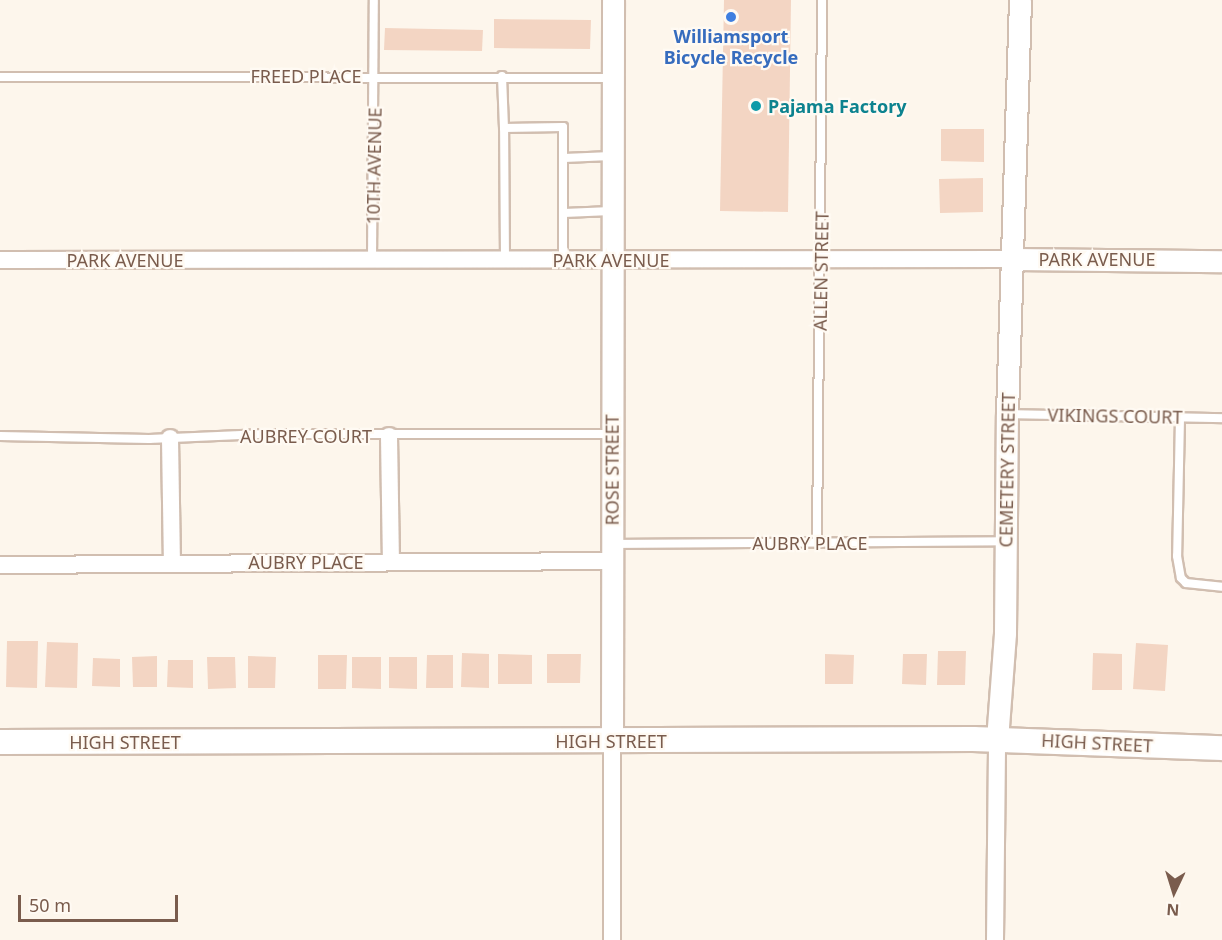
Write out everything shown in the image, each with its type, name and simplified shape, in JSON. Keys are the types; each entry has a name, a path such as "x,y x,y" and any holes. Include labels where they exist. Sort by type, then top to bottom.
{"main road":[{"name":"HIGH STREET","path":"0,742 997,740 1222,748"}],"street":[{"name":"ROSE STREET","path":"612,940 613,0"},
{"name":"CEMETERY STREET","path":"995,940 997,740 1007,541 1007,414 1014,259 1020,0"},
{"name":"PARK AVENUE","path":"0,260 1014,259 1222,261"},
{"path":"389,436 391,561"},
{"path":"170,438 172,563"},
{"name":"AUBRY PLACE","path":"0,565 391,561 612,553"}],"lane":[{"name":"10TH AVENUE","path":"372,260 374,0"},
{"name":"ALLEN STREET","path":"817,543 822,259 822,0"},
{"name":"FREED PLACE","path":"0,77 502,76 613,78"},
{"path":"502,76 505,260"},
{"path":"504,128 563,127 563,260"},
{"path":"564,158 613,156"},
{"path":"564,213 613,211"},
{"name":"VIKINGS COURT","path":"1007,414 1222,418"},
{"path":"1180,418 1177,555 1181,578 1186,584 1222,587"},
{"name":"AUBREY COURT","path":"0,436 170,438 264,434 389,436 612,434"},
{"name":"AUBRY PLACE","path":"612,553 817,543 1007,541"}],"building":[{"name":"Pajama Factory","path":"724,0 791,0 788,212 720,211"},
{"path":"494,19 591,20 590,49 494,48"},
{"path":"385,28 483,30 482,51 384,50"},
{"path":"941,129 984,129 984,162 941,161"},
{"path":"983,178 983,212 940,213 939,179"},
{"path":"7,641 38,641 37,688 6,687"},
{"path":"47,642 78,643 77,688 45,687"},
{"path":"1136,643 1168,645 1165,691 1133,689"},
{"path":"938,651 966,651 965,685 937,685"},
{"path":"462,653 489,654 489,688 461,687"},
{"path":"1093,653 1122,654 1122,690 1092,690"},
{"path":"498,654 532,655 532,684 498,684"},
{"path":"547,654 581,654 580,683 547,683"},
{"path":"825,654 854,655 853,684 825,684"},
{"path":"903,654 927,654 926,685 902,684"},
{"path":"318,655 347,655 346,689 318,689"},
{"path":"427,655 453,655 453,688 426,688"},
{"path":"157,656 157,687 133,687 132,657"},
{"path":"248,656 276,657 275,688 248,688"},
{"path":"207,657 235,657 236,688 208,689"},
{"path":"352,657 381,657 381,689 352,688"},
{"path":"389,657 417,657 417,689 389,688"},
{"path":"93,658 120,659 120,687 92,686"},
{"path":"168,660 193,660 193,688 167,687"}],"place":[{"name":"Williamsport Bicycle Recycle","path":"731,17"},
{"name":"Pajama Factory","path":"756,106"}]}
